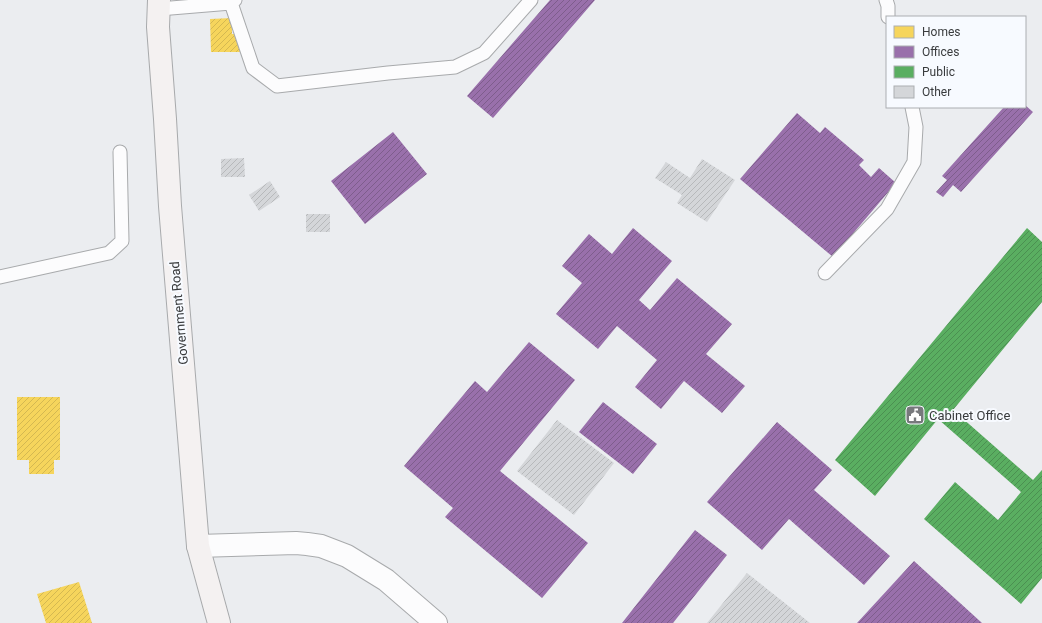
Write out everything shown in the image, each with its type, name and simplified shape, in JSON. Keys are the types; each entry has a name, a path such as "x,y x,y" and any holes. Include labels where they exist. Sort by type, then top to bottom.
{"main road":[{"name":"Government Road","path":"159,5 158,27 170,206 198,546 220,623"}],"street":[{"path":"198,546 296,543 321,546 347,556 386,580 436,623"}],"lane":[{"path":"159,5 233,1 253,68 277,86 455,67 484,53 530,0"},
{"path":"886,0 888,6 888,16"},
{"path":"825,273 887,209 914,162 916,127 912,108"},
{"path":"0,276 109,253 122,241 120,152"}],"building: Homes":[{"path":"232,18 232,34 241,34 241,52 211,52 210,19"},
{"path":"17,397 60,397 60,460 54,460 54,474 29,474 29,460 17,460"},
{"path":"79,582 92,623 46,623 37,594"}],"building: Offices":[{"path":"550,0 595,0 493,118 467,96"},
{"path":"1026,106 1033,112 961,192 953,185 943,197 936,192 947,180 942,176 1003,108 1026,108"},
{"path":"797,113 820,133 825,127 864,160 859,165 871,177 879,168 896,183 833,257 740,179"},
{"path":"393,132 427,174 365,224 331,181"},
{"path":"633,228 672,261 639,300 650,310 677,278 732,324 706,354 745,386 722,413 684,381 661,409 635,387 657,360 617,326 598,349 556,314 582,283 562,266 589,234 612,254"},
{"path":"529,342 575,380 500,471 588,543 542,598 445,517 453,508 404,466 475,381 487,392"},
{"path":"603,402 657,444 633,474 579,432"},
{"path":"777,422 832,470 814,490 890,556 864,585 789,519 762,550 707,502"},
{"path":"695,530 727,555 673,623 622,623"},
{"path":"914,561 982,623 857,623"}],"building: Public":[{"name":"Cabinet Office","path":"1027,228 1042,242 1042,302 953,410 1033,480 1042,470 1042,578 1021,604 924,519 955,482 998,520 1021,492 938,419 875,496 835,460"}],"building: Other":[{"path":"244,158 245,177 221,177 221,159"},
{"path":"702,159 735,180 707,222 677,203 682,195 655,178 666,162 690,178"},
{"path":"270,181 280,197 259,211 249,195"},
{"path":"306,214 330,214 330,232 306,232"},
{"path":"557,420 614,463 574,515 517,471"},
{"path":"747,573 810,623 707,623"}],"place":[{"name":"Cabinet Office","path":"915,415"}]}
